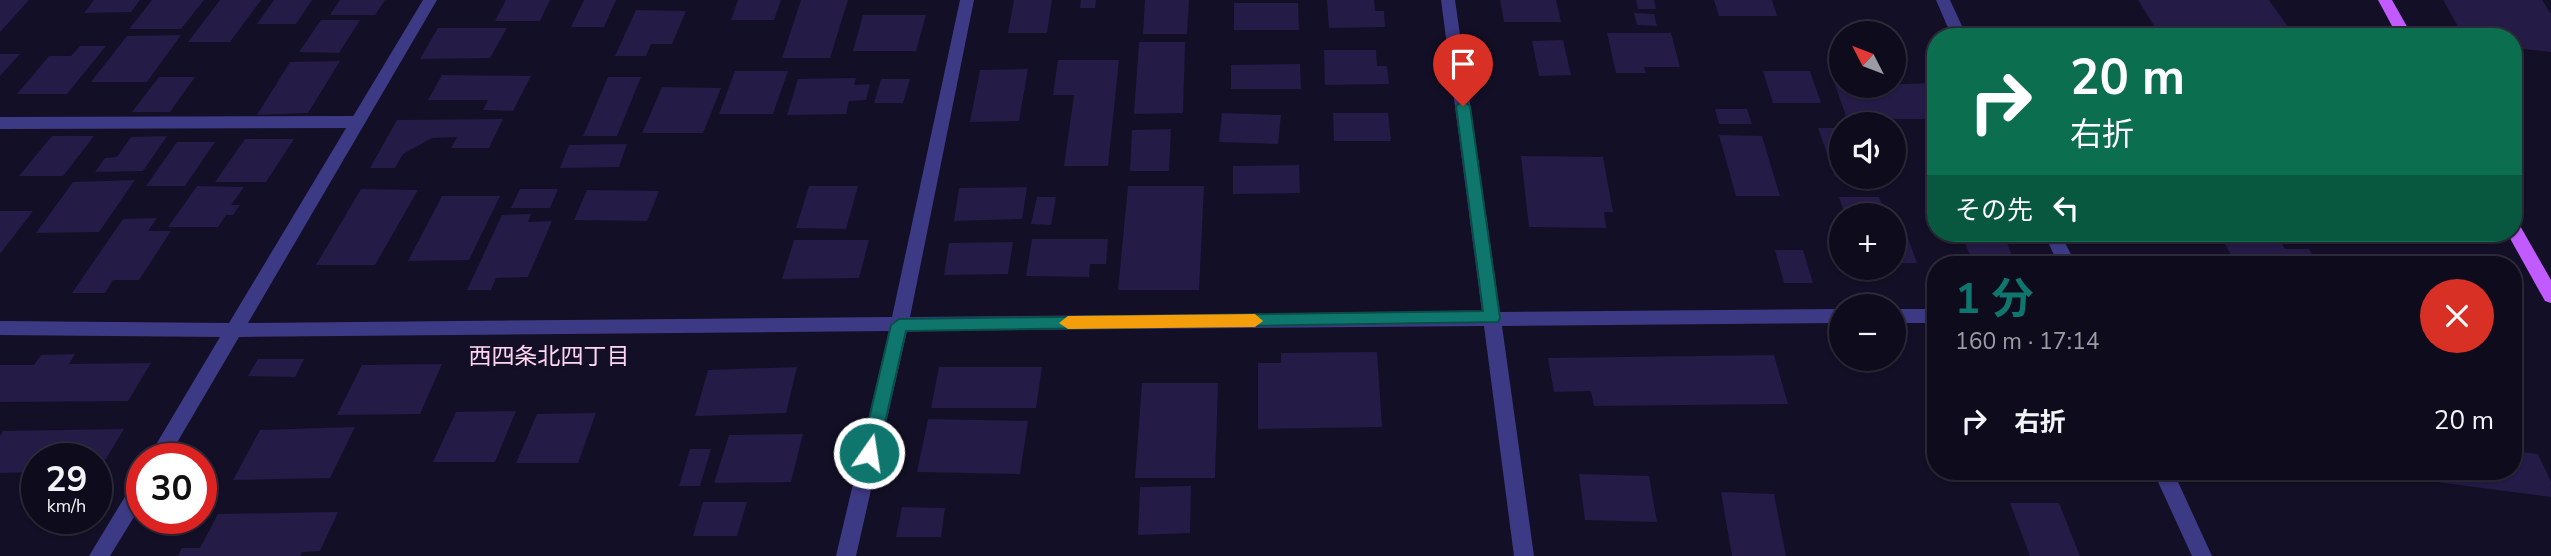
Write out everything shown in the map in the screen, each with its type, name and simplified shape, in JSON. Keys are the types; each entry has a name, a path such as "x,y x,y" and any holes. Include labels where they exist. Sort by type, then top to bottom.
{"main road":[{"path":"2385,0 2401,28"},
{"path":"2521,242 2551,296"}],"street":[{"path":"167,443 430,0"},
{"path":"846,556 899,325 967,0"},
{"path":"1448,0 1524,556"},
{"path":"1943,0 1956,28"},
{"path":"0,123 356,122"},
{"path":"0,328 236,330 1829,316"},
{"path":"1906,316 1927,316"},
{"path":"2167,480 2202,556"},
{"path":"99,556 126,512"}],"building":[{"path":"0,0 29,0 0,32"},
{"path":"94,0 140,0 131,12 84,13"},
{"path":"152,0 204,0 181,29 129,29"},
{"path":"220,0 261,0 230,42 188,42"},
{"path":"274,0 312,0 296,24 257,24"},
{"path":"340,0 385,0 375,15 330,15"},
{"path":"506,0 550,0 540,21 495,21"},
{"path":"584,0 616,0 604,27 571,27"},
{"path":"738,0 781,0 774,20 731,20"},
{"path":"801,0 848,0 830,58 782,58"},
{"path":"1014,0 1052,0 1047,33 1008,33"},
{"path":"1081,0 1096,0 1095,8 1080,8"},
{"path":"1145,0 1189,0 1187,34 1143,34"},
{"path":"1327,0 1374,0 1375,11 1384,11 1385,27 1329,28"},
{"path":"1500,0 1556,0 1561,22 1504,22"},
{"path":"1636,0 1654,0 1656,9 1638,9"},
{"path":"1714,0 1772,0 1777,16 1719,16"},
{"path":"2138,0 2269,0 2289,28 2155,28"},
{"path":"2443,0 2542,0 2551,14 2551,52 2522,49 2522,28 2459,28"},
{"path":"1234,3 1298,3 1299,30 1234,30"},
{"path":"636,10 686,11 672,44 651,44 646,56 615,56"},
{"path":"1634,13 1654,14 1657,26 1637,25"},
{"path":"863,15 926,15 916,51 853,51"},
{"path":"321,20 360,20 339,53 299,52"},
{"path":"438,28 507,28 490,58 420,59"},
{"path":"1607,33 1671,33 1680,67 1644,67 1646,73 1616,73"},
{"path":"181,35 147,82 91,82 127,36"},
{"path":"1563,40 1571,75 1539,76 1532,41"},
{"path":"1139,42 1185,42 1183,113 1134,114"},
{"path":"80,46 106,46 67,94 17,94 49,56 71,56"},
{"path":"1324,50 1376,50 1377,66 1387,66 1389,84 1325,85"},
{"path":"0,54 20,54 0,76"},
{"path":"1058,60 1119,60 1108,166 1064,166 1074,95 1053,95"},
{"path":"340,61 308,113 257,115 290,62"},
{"path":"1300,64 1301,89 1231,89 1231,65"},
{"path":"1028,69 1019,121 970,122 980,70"},
{"path":"735,71 788,71 773,114 719,114"},
{"path":"1763,71 1810,71 1821,103 1773,103"},
{"path":"442,75 531,76 513,111 483,110 488,100 428,100"},
{"path":"159,77 195,77 170,112 132,112"},
{"path":"608,77 641,77 617,136 583,136"},
{"path":"856,78 854,85 870,84 866,100 849,101 846,114 787,115 798,79"},
{"path":"881,79 910,79 903,103 874,103"},
{"path":"1927,83 1927,119 1906,119 1906,112 1845,112 1840,98 1906,98 1906,84"},
{"path":"662,87 721,88 703,133 642,133"},
{"path":"1715,109 1747,109 1752,124 1719,124"},
{"path":"1222,113 1281,115 1278,144 1219,142"},
{"path":"1333,113 1388,113 1391,141 1334,141"},
{"path":"503,119 489,148 451,148 457,137 432,138 403,154 395,168 370,168 397,120"},
{"path":"1818,128 1829,128 1829,160"},
{"path":"1171,129 1169,171 1130,171 1132,130"},
{"path":"1719,135 1762,136 1780,196 1736,196"},
{"path":"52,136 94,136 63,176 19,176"},
{"path":"167,136 143,171 95,172 105,158 117,157 131,137"},
{"path":"245,139 294,139 266,182 215,182"},
{"path":"177,142 215,142 185,186 146,186"},
{"path":"627,144 619,167 560,168 569,145"},
{"path":"1521,156 1603,157 1613,212 1604,212 1606,228 1529,227"},
{"path":"1299,165 1300,193 1233,194 1233,166"},
{"path":"135,180 99,232 36,233 73,182"},
{"path":"197,186 244,187 231,205 240,205 233,215 226,215 218,227 168,227"},
{"path":"809,186 858,186 846,229 796,228"},
{"path":"1128,186 1204,186 1199,290 1118,290"},
{"path":"1027,187 1022,219 954,221 959,188"},
{"path":"361,189 418,190 375,265 316,265"},
{"path":"520,189 558,189 550,208 511,208"},
{"path":"587,190 659,191 647,221 574,220"},
{"path":"442,196 500,196 469,260 408,261"},
{"path":"1037,197 1056,197 1051,225 1031,224"},
{"path":"1839,197 1879,197 1881,203 1841,203"},
{"path":"0,211 33,211 0,254"},
{"path":"531,214 528,222 552,221 528,277 496,278 491,290 467,290 502,215"},
{"path":"157,218 148,231 171,231 139,280 113,280 105,293 72,293 123,219"},
{"path":"1906,233 1917,263 1906,263"},
{"path":"1032,239 1108,239 1106,264 1090,264 1089,277 1026,276"},
{"path":"794,240 869,240 859,278 782,279"},
{"path":"1013,242 1008,274 944,275 949,243"},
{"path":"1965,242 2007,242 2012,256 1970,256"},
{"path":"2224,242 2281,242 2285,249 2309,249 2313,256 2232,256"},
{"path":"1775,250 1803,250 1813,283 1784,283"},
{"path":"1377,352 1382,427 1258,429 1258,363 1281,363 1281,353"},
{"path":"75,354 69,364 151,363 128,401 0,402 0,365 34,365 41,355"},
{"path":"1774,355 1788,404 1594,406 1591,391 1554,392 1548,358"},
{"path":"258,359 304,359 295,377 248,376"},
{"path":"442,364 420,414 337,415 362,365"},
{"path":"797,367 786,413 695,416 708,370"},
{"path":"939,367 1042,367 1036,408 931,408"},
{"path":"1142,383 1218,383 1215,478 1135,478"},
{"path":"516,411 495,462 433,462 456,412"},
{"path":"596,413 578,463 516,463 537,414"},
{"path":"928,419 1028,421 1020,474 917,472"},
{"path":"355,427 330,478 233,480 260,430"},
{"path":"124,429 112,449 112,443 21,443 21,472 0,473 0,436 3,431"},
{"path":"803,434 791,482 714,483 729,435"},
{"path":"690,449 711,449 700,486 679,486"},
{"path":"2522,452 2538,454 2551,482 2551,497 2421,480 2522,480"},
{"path":"1579,474 1649,476 1657,522 1585,520"},
{"path":"1191,486 1190,533 1138,535 1140,487"},
{"path":"1721,492 1774,494 1786,556 1732,556"},
{"path":"703,502 747,502 737,536 693,536"},
{"path":"2010,503 2059,503 2080,556 2030,556"},
{"path":"902,507 945,508 941,537 896,537"},
{"path":"338,512 320,551 302,552 300,556 178,556 182,548 200,548 207,534 217,534 218,514"}],"slow traffic":[{"path":"1068,323 1255,321"}],"district":[{"name":"西四条北四丁目","path":"549,356"}],"route":[{"path":"869,453 899,325 1492,318 1463,106"}]}
